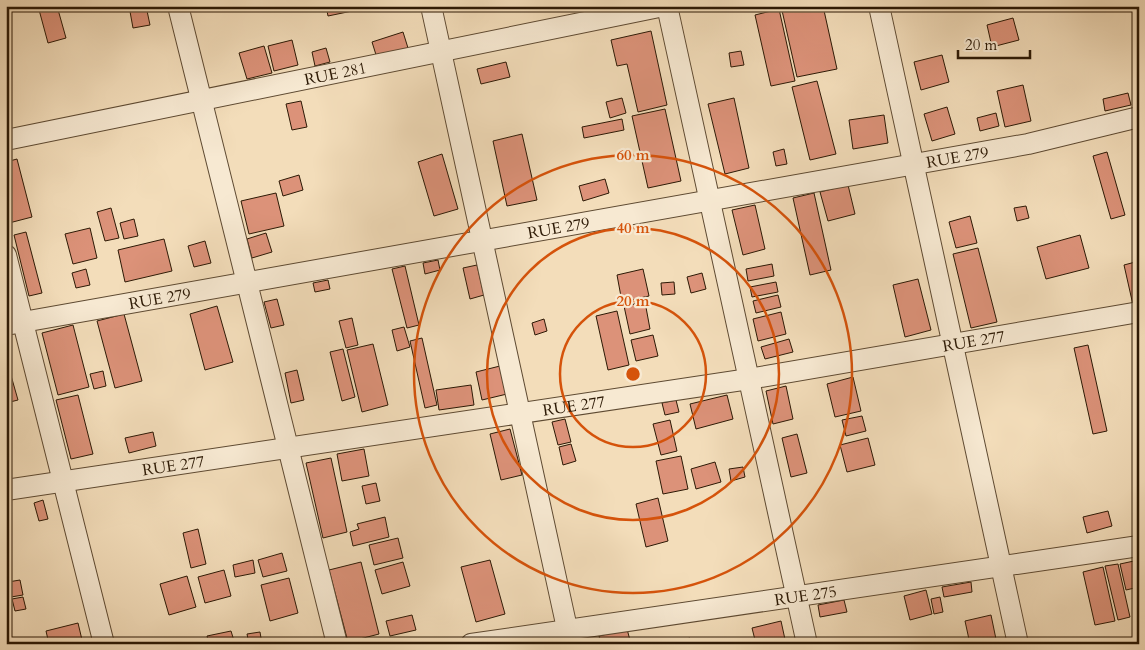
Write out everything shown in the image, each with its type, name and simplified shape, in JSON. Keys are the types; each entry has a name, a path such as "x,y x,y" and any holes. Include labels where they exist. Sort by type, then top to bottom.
{"street":[{"path":"178,6 337,644"},
{"path":"431,6 569,637"},
{"path":"666,6 807,644"},
{"name":"RUE 281","path":"6,140 666,6"},
{"path":"879,6 1018,644"},
{"name":"RUE 279","path":"15,323 1028,144 1139,118"},
{"path":"6,255 15,323 64,482 104,644"},
{"name":"RUE 277","path":"6,490 749,379 1139,312"},
{"name":"RUE 275","path":"471,644 569,637 797,596 1139,546"}],"building":[{"path":"38,6 57,6 66,38 48,43"},
{"path":"129,6 146,6 150,25 133,28"},
{"path":"326,6 356,6 357,10 328,16"},
{"path":"781,6 823,6 837,69 797,77"},
{"path":"779,9 795,81 771,86 755,15"},
{"path":"1013,18 1019,40 992,47 987,25"},
{"path":"651,31 667,105 638,112 627,64 617,66 611,40"},
{"path":"403,32 408,48 377,58 372,42"},
{"path":"292,40 298,65 274,71 268,46"},
{"path":"264,46 272,73 247,79 239,53"},
{"path":"326,48 330,62 315,66 312,52"},
{"path":"741,51 744,65 731,67 729,53"},
{"path":"942,55 949,82 921,90 914,62"},
{"path":"506,62 510,77 481,84 477,69"},
{"path":"817,81 836,154 810,160 792,87"},
{"path":"1023,85 1031,121 1005,127 997,91"},
{"path":"1128,93 1131,105 1105,111 1103,99"},
{"path":"622,98 626,113 610,118 606,102"},
{"path":"734,98 749,168 725,174 708,104"},
{"path":"301,101 307,127 292,130 286,104"},
{"path":"947,107 955,134 932,141 924,114"},
{"path":"665,109 681,181 648,188 632,116"},
{"path":"996,113 999,126 980,131 977,118"},
{"path":"884,115 888,143 853,149 849,120"},
{"path":"622,119 624,130 584,138 582,127"},
{"path":"522,134 537,200 507,206 493,141"},
{"path":"784,149 787,164 776,166 773,152"},
{"path":"1107,152 1125,215 1111,219 1093,156"},
{"path":"442,154 458,209 434,216 418,162"},
{"path":"17,159 32,217 9,223 6,212 6,162"},
{"path":"299,175 303,190 283,196 279,181"},
{"path":"605,179 609,193 583,201 579,186"},
{"path":"848,185 855,214 828,221 820,192"},
{"path":"276,193 284,226 249,234 241,201"},
{"path":"814,193 831,270 810,275 793,198"},
{"path":"755,205 765,249 743,255 732,210"},
{"path":"1026,206 1029,218 1017,221 1014,208"},
{"path":"111,208 119,238 105,241 97,212"},
{"path":"970,216 977,243 956,248 949,222"},
{"path":"134,219 138,236 124,239 120,223"},
{"path":"90,228 97,258 73,264 65,234"},
{"path":"26,232 42,293 29,296 14,235"},
{"path":"266,233 272,252 252,258 247,239"},
{"path":"1080,235 1089,268 1046,279 1037,247"},
{"path":"164,239 172,271 125,282 118,250"},
{"path":"205,241 211,263 194,267 188,246"},
{"path":"978,248 997,322 971,328 953,254"},
{"path":"438,260 440,270 425,274 423,263"},
{"path":"1139,261 1139,304 1133,305 1124,265"},
{"path":"772,264 774,276 748,281 746,269"},
{"path":"477,265 484,295 470,299 463,268"},
{"path":"405,266 419,325 407,328 392,269"},
{"path":"86,269 90,285 76,288 72,273"},
{"path":"643,269 649,296 622,302 617,275"},
{"path":"702,273 706,289 691,293 687,277"},
{"path":"918,279 931,330 905,337 893,285"},
{"path":"328,280 330,289 315,292 313,283"},
{"path":"674,282 675,294 662,295 661,283"},
{"path":"776,282 778,292 752,297 750,287"},
{"path":"778,295 781,307 756,313 753,301"},
{"path":"277,299 284,325 271,328 264,302"},
{"path":"645,302 650,329 630,334 624,306"},
{"path":"217,306 233,362 205,370 190,314"},
{"path":"617,311 629,365 608,370 596,316"},
{"path":"781,312 786,334 758,341 753,319"},
{"path":"124,314 142,381 115,388 97,321"},
{"path":"352,318 358,345 346,348 339,321"},
{"path":"544,319 547,331 535,335 532,323"},
{"path":"73,325 89,387 58,395 42,333"},
{"path":"404,327 410,347 397,351 392,330"},
{"path":"653,335 658,356 636,361 631,340"},
{"path":"422,338 437,405 425,408 410,341"},
{"path":"789,339 793,352 765,359 761,347"},
{"path":"373,344 388,405 362,412 347,350"},
{"path":"1088,345 1107,431 1093,434 1074,348"},
{"path":"343,349 355,397 342,401 330,352"},
{"path":"6,365 8,365 18,400 6,403"},
{"path":"500,366 507,394 482,400 476,372"},
{"path":"297,370 304,400 291,403 285,373"},
{"path":"103,371 106,386 94,389 90,374"},
{"path":"853,377 861,411 835,417 827,384"},
{"path":"471,385 474,405 439,410 436,390"},
{"path":"786,386 793,419 773,424 766,391"},
{"path":"78,395 93,454 71,459 56,400"},
{"path":"727,395 733,419 696,429 690,404"},
{"path":"676,400 679,412 665,415 662,403"},
{"path":"862,416 866,431 846,436 842,420"},
{"path":"565,419 571,442 558,445 552,422"},
{"path":"670,420 677,451 661,455 653,424"},
{"path":"510,429 522,475 501,480 490,434"},
{"path":"153,432 156,446 129,453 125,438"},
{"path":"797,434 807,473 791,477 782,438"},
{"path":"868,438 875,465 847,472 840,445"},
{"path":"571,444 576,461 563,465 559,447"},
{"path":"364,449 369,476 342,481 337,454"},
{"path":"681,456 688,489 663,494 656,461"},
{"path":"331,458 347,532 323,538 306,463"},
{"path":"715,462 721,482 696,489 691,469"},
{"path":"743,467 745,477 731,481 729,469"},
{"path":"376,483 380,501 366,504 362,486"},
{"path":"658,498 668,541 646,547 636,504"},
{"path":"43,500 48,519 39,521 34,503"},
{"path":"1108,511 1112,526 1087,533 1083,517"},
{"path":"385,517 389,537 353,546 350,532 359,529 357,524"},
{"path":"198,529 206,564 191,568 183,533"},
{"path":"398,538 403,558 374,565 369,545"},
{"path":"282,553 287,571 263,577 258,560"},
{"path":"253,560 255,573 235,577 233,565"},
{"path":"490,560 505,614 476,622 461,567"},
{"path":"1134,561 1139,587 1126,590 1120,564"},
{"path":"361,562 379,634 348,642 329,570"},
{"path":"403,562 410,586 382,594 375,570"},
{"path":"1118,564 1130,617 1118,620 1105,566"},
{"path":"1103,567 1115,621 1095,625 1083,572"},
{"path":"224,570 231,596 205,603 198,577"},
{"path":"187,576 196,607 169,615 160,584"},
{"path":"289,578 298,613 270,621 261,585"},
{"path":"20,580 23,595 11,597 8,582"},
{"path":"971,582 972,592 944,597 942,587"},
{"path":"926,590 932,614 910,620 904,596"},
{"path":"23,597 26,609 15,611 12,599"},
{"path":"940,597 943,612 934,614 931,599"},
{"path":"844,600 847,612 820,617 818,605"},
{"path":"412,615 416,630 390,636 386,621"},
{"path":"991,615 997,644 970,644 965,621"},
{"path":"781,621 786,644 756,644 752,628"},
{"path":"78,623 83,644 49,644 46,631"},
{"path":"627,629 631,644 601,644 599,636"},
{"path":"231,631 235,644 209,644 207,636"},
{"path":"260,632 262,644 249,644 247,634"},
{"path":"690,638 691,644 666,644"}]}
